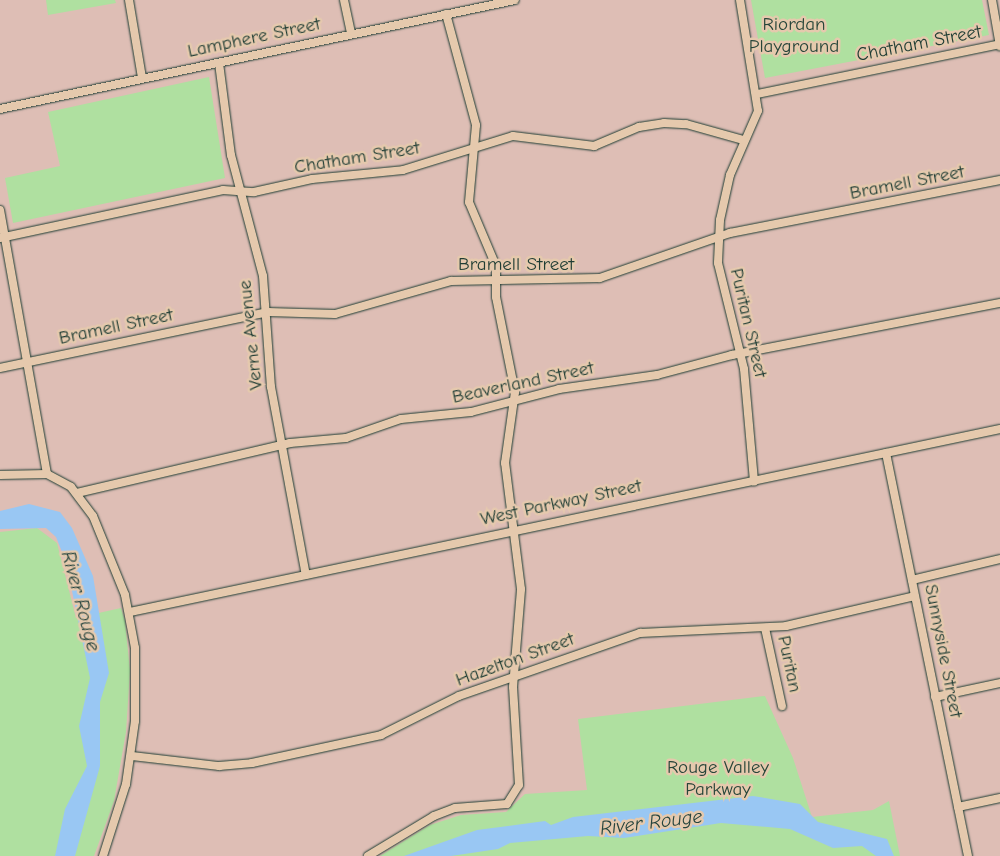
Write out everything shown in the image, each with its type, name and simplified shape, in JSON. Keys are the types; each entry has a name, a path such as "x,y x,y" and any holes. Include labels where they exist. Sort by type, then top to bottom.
{"street":[{"path":"129,0 142,78"},
{"path":"344,0 351,34"},
{"name":"Lamphere Street","path":"0,109 515,0"},
{"name":"Puritan Street","path":"740,0 756,94 756,121 743,140 730,175 718,236 720,282 741,354 754,482"},
{"path":"992,0 1000,45"},
{"path":"368,856 434,816 456,808 510,802 519,785 513,679 521,588 505,463 515,392 496,279 496,266 469,202 473,148 477,135 474,113 446,14"},
{"name":"Chatham Street","path":"756,94 1000,45"},
{"name":"Verne Avenue","path":"219,63 240,190 268,312 271,387 284,445 306,575"},
{"name":"Chatham Street","path":"2,238 240,190 254,192 312,179 403,170 513,136 575,147 594,146 639,128 664,123 686,124 743,140"},
{"name":"Bramell Street","path":"0,368 268,312 335,314 451,280 600,278 718,236 1000,180"},
{"path":"0,210 2,238 47,474"},
{"name":"Beaverland Street","path":"77,493 284,445 335,440 401,420 512,404 559,388 657,375 741,354 1000,303"},
{"name":"West Parkway Street","path":"130,612 512,529 754,482 1000,429"},
{"name":"Sunnyside Street","path":"886,453 968,856"},
{"path":"0,475 47,474 77,493 93,516 130,612 138,691 132,756 103,856"},
{"path":"912,580 1000,559"},
{"name":"Hazelton Street","path":"132,756 219,766 252,763 380,734 459,696 513,679 640,633 765,628 915,596"},
{"name":"Puritan","path":"765,628 782,706"},
{"path":"935,697 1000,683"},
{"path":"958,807 1000,798"}],"green space":[{"path":"46,0 115,0 116,3 48,15"},
{"name":"Riordan Playground","path":"751,0 982,0 989,35 765,78"},
{"path":"209,77 225,178 13,223 5,178 60,166 48,112"},
{"path":"37,528 57,543 76,618 121,608 125,621 130,671 126,732 114,801 94,856 0,856 0,532"},
{"name":"Rouge Valley Parkway","path":"765,696 793,758 812,817 873,810 889,801 900,856 380,856 430,825 461,815 506,812 525,794 587,790 578,719"}],"water":[{"name":"River Rouge","path":"29,504 60,512 72,528 93,576 109,673 100,702 100,766 75,856 55,856 65,809 87,766 79,726 90,678 66,562 56,537 46,528 0,529 0,511"},
{"name":"River Rouge","path":"753,796 800,804 818,822 887,839 894,856 876,856 862,846 833,848 790,829 721,823 624,838 588,836 510,843 498,849 451,856 404,856 477,830 545,821 551,825 573,817"}]}
